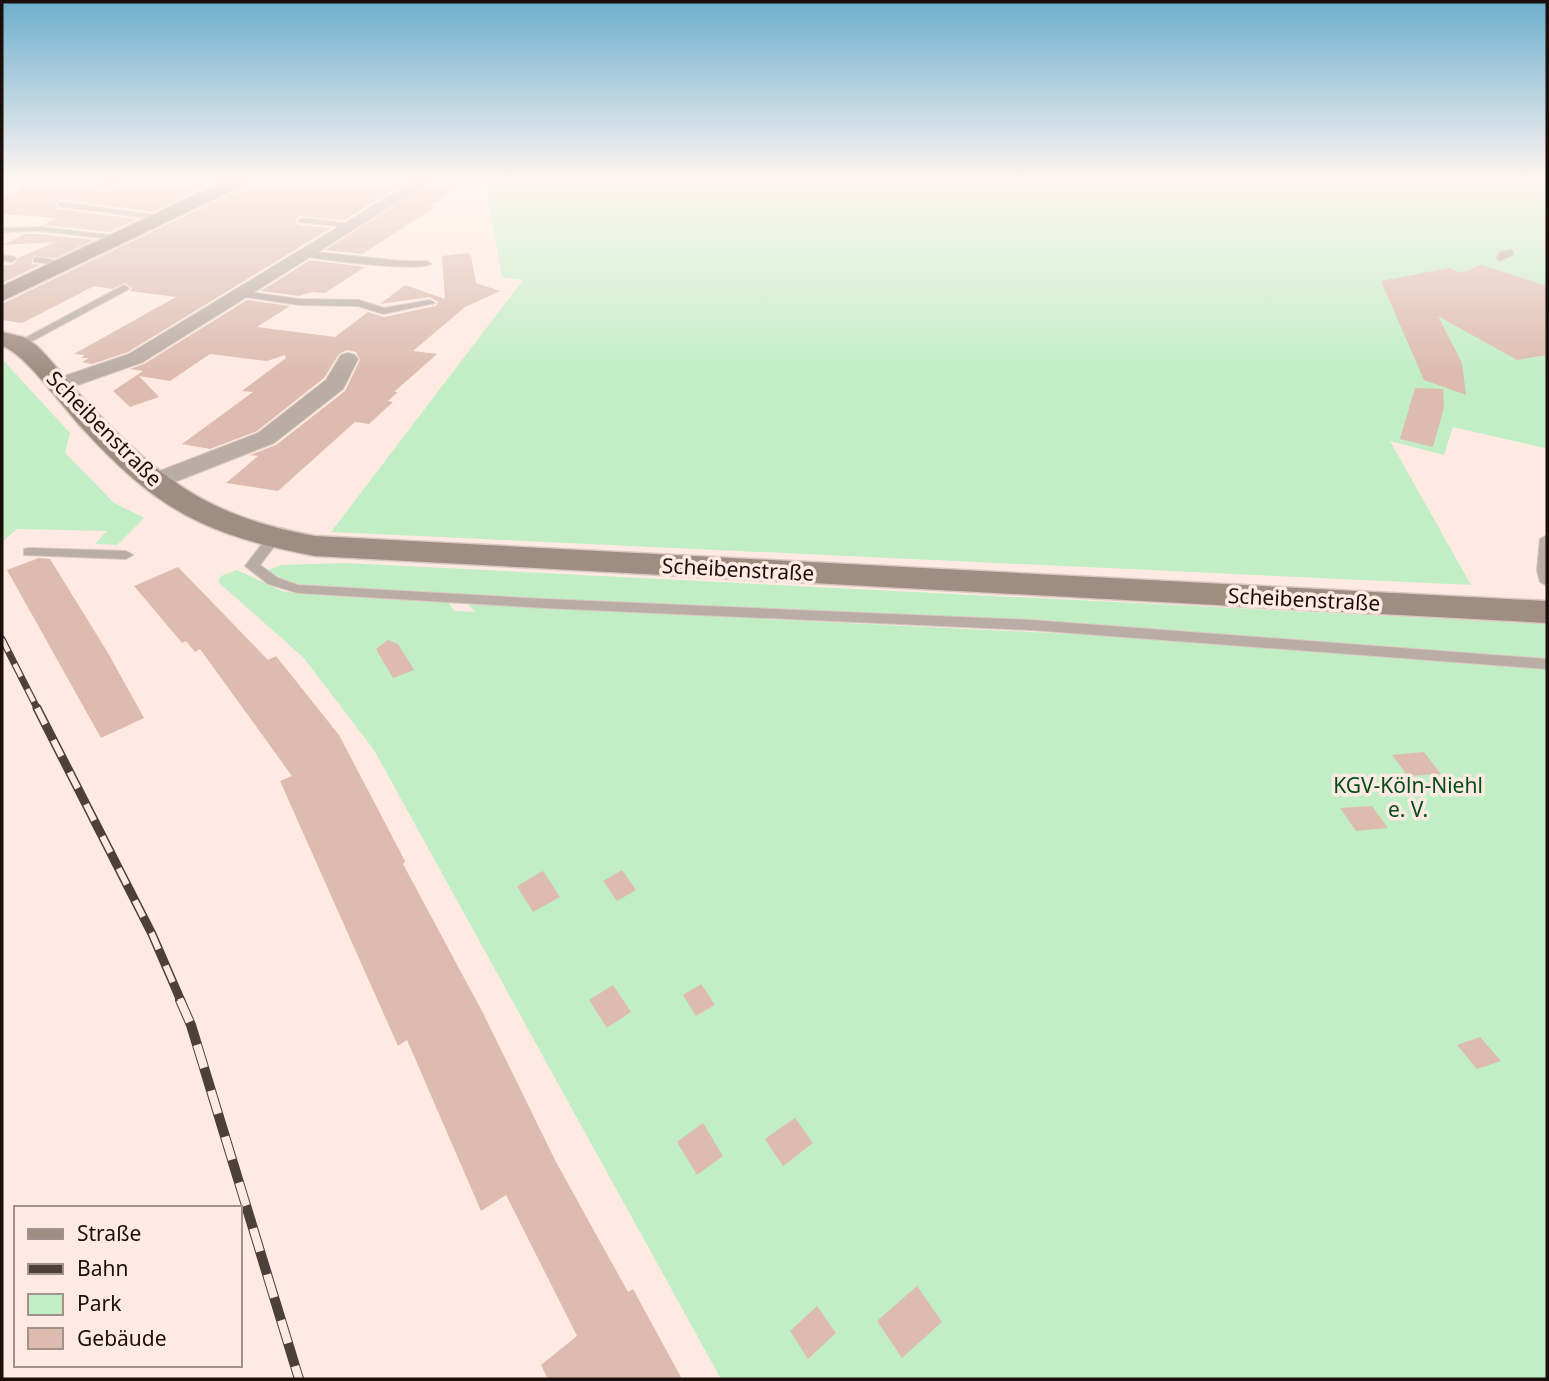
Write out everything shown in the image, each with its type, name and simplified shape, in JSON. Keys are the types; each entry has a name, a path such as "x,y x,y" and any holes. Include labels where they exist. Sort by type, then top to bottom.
{"street":[{"path":"2,294 105,245"},
{"path":"58,386 124,364 321,245"},
{"name":"Scheibenstraße","path":"10,341 153,482 190,506 225,523 273,539 362,550 1547,612"},
{"path":"153,482 266,438 335,384 348,359"}],"lane":[{"path":"1500,258 1503,254 1510,253"},
{"path":"306,254 401,264 427,264"},
{"path":"37,260 66,264"},
{"path":"10,341 124,288"},
{"path":"241,295 299,302 359,303 383,311 430,303"},
{"path":"273,539 252,566 279,585 298,589 456,601 959,621 1208,637 1547,664"},
{"path":"1547,539 1544,570 1547,582"},
{"path":"29,552 126,555"}],"green space":[{"path":"496,245 1547,245 1547,446 1545,448 1453,427 1444,455 1390,441 1471,585 331,532 523,280 502,277"},
{"path":"2,359 70,433 65,453 113,502 144,518 117,545 95,544 107,531 17,529 2,542"},
{"path":"345,563 1547,624 1547,660 835,614 310,587 284,580 268,570 281,565"},
{"name":"KGV-Köln-Niehl e. V.","path":"237,570 282,591 449,603 454,611 475,612 468,604 1151,638 1547,669 1547,1379 721,1379 374,750 303,657 218,582 221,576"}],"building":[{"path":"47,245 83,245 56,258 33,256 32,264 40,265 2,283 2,266 14,264 18,258"},
{"path":"124,245 302,245 128,352 92,364 82,362 89,358 81,358 85,355 74,354 176,297 130,291 132,288 125,283 112,289 94,286 22,323 2,320 2,304"},
{"path":"332,245 375,245 362,254 325,250"},
{"path":"467,253 471,255 476,283 500,291 465,307 413,351 437,354 394,392 398,392 388,401 393,402 369,424 355,422 278,491 226,483 258,456 250,455 276,445 345,391 360,360 356,352 347,350 339,354 324,378 257,431 210,449 182,444 253,392 242,391 286,358 285,355 267,361 210,354 170,381 139,376 159,397 130,407 113,391 143,371 130,369 144,364 247,300 290,306 257,327 335,337 368,312 384,317 436,306 438,302 430,297 380,304 405,285 445,299 442,256"},
{"path":"310,260 365,267 325,293 312,292 299,296 261,291"},
{"path":"1481,265 1547,286 1547,355 1517,360 1438,316 1462,363 1466,395 1424,380 1381,281 1450,268 1461,273"},
{"path":"1415,388 1443,389 1444,408 1433,447 1400,439"},
{"path":"39,558 50,559 144,718 101,738 7,570"},
{"path":"178,567 268,660 276,656 339,735 405,861 403,864 483,1013 556,1162 628,1292 633,1289 682,1379 548,1379 541,1365 577,1336 506,1195 481,1211 407,1040 398,1046 280,781 292,776 200,649 195,652 186,641 182,643 134,586"},
{"path":"388,640 398,644 414,670 393,678 376,649"},
{"path":"1424,752 1441,774 1408,776 1392,755"},
{"path":"1372,806 1388,828 1356,831 1340,808"},
{"path":"622,870 636,890 617,901 603,881"},
{"path":"543,871 560,897 533,912 517,886"},
{"path":"701,984 715,1005 696,1016 683,995"},
{"path":"613,985 631,1012 607,1028 589,1000"},
{"path":"1480,1037 1501,1061 1477,1069 1457,1045"},
{"path":"795,1118 813,1143 783,1166 765,1139"},
{"path":"703,1123 723,1156 697,1175 677,1142"},
{"path":"917,1286 942,1322 902,1358 877,1321"},
{"path":"817,1306 836,1333 808,1359 790,1331"}],"railway":[{"path":"2,639 38,710"},
{"path":"37,708 152,934 181,1001"},
{"path":"180,1000 191,1025 299,1379"}]}
